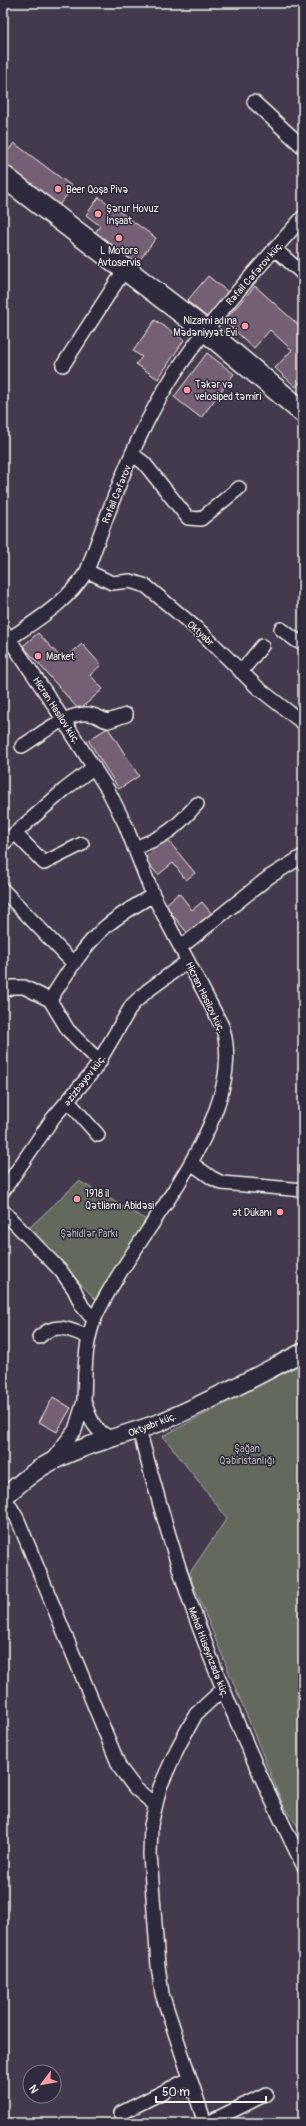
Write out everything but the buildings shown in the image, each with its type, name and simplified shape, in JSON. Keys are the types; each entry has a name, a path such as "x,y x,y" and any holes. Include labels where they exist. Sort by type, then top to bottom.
{"main road":[{"path":"3,176 206,331 303,412"}],"street":[{"path":"254,102 303,147"},
{"name":"Rəfail Cəfərov küç.","path":"206,331 303,217"},
{"path":"275,249 303,274"},
{"path":"63,365 125,269"},
{"name":"Rəfail Cəfərov","path":"6,635 61,603 79,583 87,571 132,454 175,373 206,331"},
{"path":"132,454 144,463 188,518 201,519 239,488"},
{"name":"Oktyabr","path":"87,571 112,583 130,581 138,582 146,586 202,633 258,688 303,723"},
{"path":"281,629 297,641 303,640"},
{"name":"Hicran Hasilov küç.","path":"6,635 64,720 118,808 153,895 222,1026 227,1046 224,1078 216,1109 191,1163 116,1278 94,1320 89,1337 84,1401"},
{"path":"241,672 262,646"},
{"path":"22,746 64,720 74,716 93,715 108,721 126,715"},
{"path":"3,844 64,790 94,767"},
{"path":"134,848 155,840 176,828 197,804"},
{"path":"15,833 44,863 82,844"},
{"path":"181,947 269,877 303,856"},
{"path":"3,890 74,964"},
{"path":"50,1000 74,964 104,929 128,910 153,895"},
{"name":"Əzizbəyov küç.","path":"3,1191 53,1118 100,1062 132,1005 140,997 188,961"},
{"path":"3,991 12,987 24,987 50,1000 75,1038 100,1062"},
{"path":"68,1101 98,1135"},
{"path":"191,1163 212,1178 222,1183 303,1190"},
{"path":"3,1211 61,1271 82,1306 94,1320"},
{"path":"39,1337 46,1330 55,1327 89,1337"},
{"name":"Oktyabr küç.","path":"4,1497 26,1477 51,1462 112,1438 139,1430 194,1407 303,1352"},
{"path":"51,1462 74,1430 84,1401"},
{"path":"84,1401 99,1432 112,1438"},
{"path":"74,1430 80,1441 90,1446"},
{"name":"Mehdi Hüseynzadə küç.","path":"139,1430 182,1578 223,1689 250,1753 303,1865"},
{"path":"4,1497 17,1518 120,1768 135,1788 154,1804"},
{"path":"223,1689 196,1714 178,1747 154,1804 151,1825 150,1855 159,1979 168,2015 189,2079 206,2123 266,2094"},
{"path":"121,2113 189,2079"}],"green space":[{"name":"Şəhidlər Parkı","path":"79,1181 147,1220 95,1299 29,1228"},
{"name":"Şağan Qəbiristanlığı","path":"303,1363 303,1834 284,1807 189,1574 227,1518 163,1436"}],"place":[{"name":"Beer Qoşa Pivə","path":"58,189"},
{"name":"Şərur Hovuz İnşaat","path":"98,214"},
{"name":"L Motors Avtoservis","path":"119,238"},
{"name":"Nizami adına Mədəniyyət Evi","path":"245,326"},
{"name":"Təkər və velosiped təmiri","path":"187,390"},
{"name":"Market","path":"38,656"},
{"name":"1918 il Qətliamı Abidəsi","path":"77,1199"},
{"name":"Ət Dükanı","path":"280,1212"}]}
